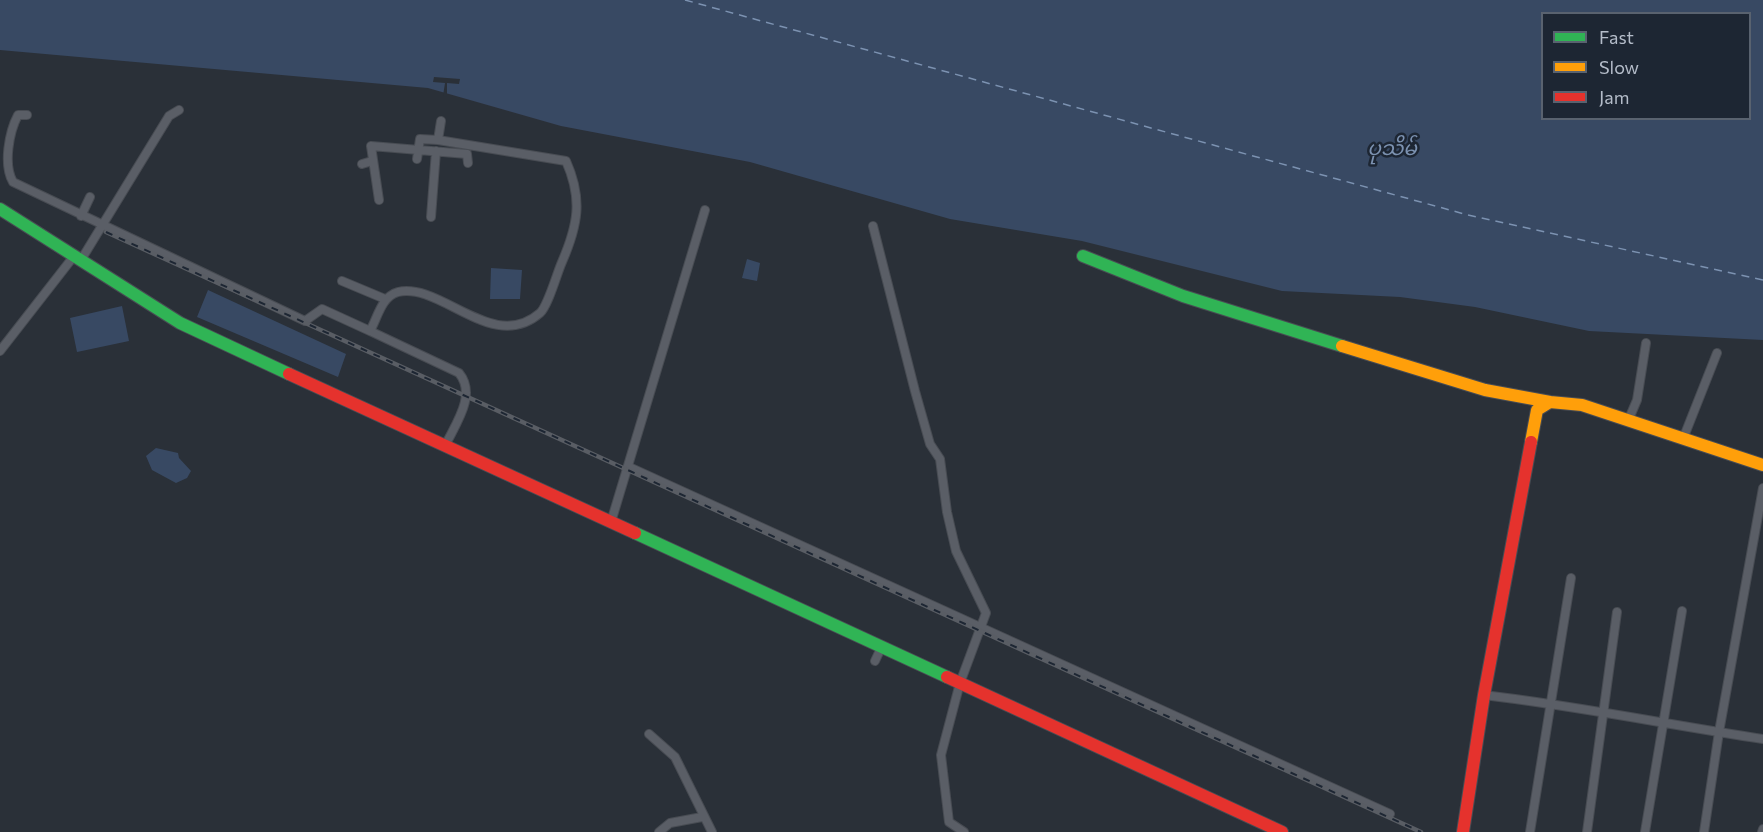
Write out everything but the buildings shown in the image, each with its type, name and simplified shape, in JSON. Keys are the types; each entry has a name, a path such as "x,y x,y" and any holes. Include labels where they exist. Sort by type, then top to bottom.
{"street":[{"path":"0,351 102,226 113,202 169,116 179,110"},
{"path":"27,115 18,116 11,128 9,174 14,182 81,216 305,321 322,309 459,373 466,382 468,395 446,446"},
{"path":"438,140 441,121"},
{"path":"370,331 385,299 396,293 411,291 494,325 518,324 541,312 574,233 577,216 575,182 566,161 420,139 417,159"},
{"path":"379,200 371,146 466,154 468,163"},
{"path":"431,217 436,151"},
{"path":"362,164 372,162"},
{"path":"81,216 90,197"},
{"path":"0,209 180,323 1282,832"},
{"path":"611,522 705,210"},
{"path":"873,226 930,444 940,459 947,512 956,551 986,613 960,683 941,755 949,822 964,832"},
{"path":"1083,256 1183,296 1233,313 1485,390 1550,402 1582,405 1763,465"},
{"path":"342,281 385,299"},
{"path":"1628,421 1637,400 1646,343"},
{"path":"1683,439 1717,353"},
{"path":"1463,832 1484,695 1533,422 1537,410 1550,402"},
{"path":"629,468 843,563 981,629 1123,691 1390,814"},
{"path":"1704,832 1719,732 1763,488"},
{"path":"1530,832 1548,702 1570,578"},
{"path":"1645,832 1661,724 1682,611"},
{"path":"1587,832 1617,612"},
{"path":"875,661 882,646"},
{"path":"1484,695 1548,702 1661,724 1763,739"},
{"path":"649,734 675,757 702,817 712,832"},
{"path":"660,832 670,823 702,817"}],"water":[{"name":"ပုသိမ်","path":"0,0 1763,0 1763,340 1589,331 1475,307 1400,297 1282,291 1082,241 950,219 750,162 561,126 428,88 0,50"},
{"path":"747,259 760,263 757,281 742,278"},
{"path":"491,268 522,270 520,299 490,299"},
{"path":"208,290 346,354 338,377 197,317"},
{"path":"122,306 129,341 77,352 70,318"},
{"path":"156,448 178,453 179,458 191,471 187,478 176,483 152,470 146,456"}],"pier":[{"path":"434,77 460,79 459,84 447,83 447,97 443,96 445,83 433,82"}],"ferry route":[{"path":"685,0 1468,215 1763,280"}],"railway":[{"path":"106,232 1421,832"}],"traffic: fast":[{"path":"0,209 180,323 289,374"},
{"path":"1083,256 1183,296 1342,346"},
{"path":"635,533 947,677"}],"traffic: slow":[{"path":"1342,346 1485,390 1550,402"},
{"path":"1531,442 1537,410 1550,402 1582,405 1763,465"}],"traffic: jam":[{"path":"289,374 635,533"},
{"path":"1463,832 1484,695 1531,442"},
{"path":"947,677 1282,832"}]}
